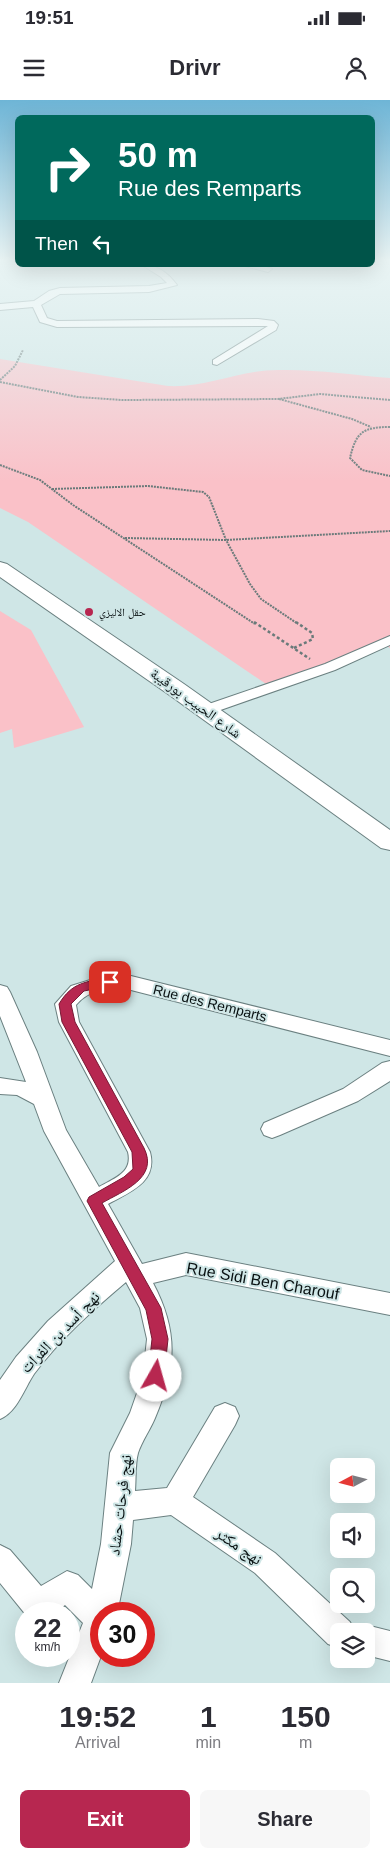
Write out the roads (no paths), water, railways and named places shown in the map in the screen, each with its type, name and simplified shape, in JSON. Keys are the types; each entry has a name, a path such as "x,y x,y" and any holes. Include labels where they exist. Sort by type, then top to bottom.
{"main road":[{"name":"شارع الحبيب بورقيبة","path":"0,554 56,588 215,706 390,842"},
{"name":"شارع الحبيب بورقيبة","path":"0,568 390,821"}],"street":[{"path":"217,362 264,334"},
{"path":"215,706 330,667 390,640"},
{"name":"Rue des Remparts","path":"94,1201 130,1181 140,1172 141,1160 139,1152 69,1022 65,1004 72,994 80,988 110,982 131,983 390,1048"},
{"name":"نهج فرحات حشاد","path":"0,992 26,1052 55,1131 153,1308 160,1339 156,1376 142,1417 124,1453 120,1507 111,1572 104,1602"},
{"path":"272,1129 350,1094 382,1077 390,1069"},
{"path":"0,1086 24,1088 42,1099"},
{"name":"Rue Sidi Ben Charouf","path":"132,1271 186,1264 390,1304"},
{"name":"نهج أسد بن الفرات","path":"0,1406 34,1354 77,1311 132,1271"},
{"path":"120,1507 175,1501 225,1416"},
{"name":"نهج مكثر","path":"175,1501 265,1563 330,1624"},
{"path":"0,1560 38,1606 67,1586 90,1607"},
{"path":"375,1642 390,1646"},
{"name":"نهج فرحات حشاد","path":"75,1683 90,1645"}],"place":[{"name":"حقل الاليزي","path":"89,612"}]}
